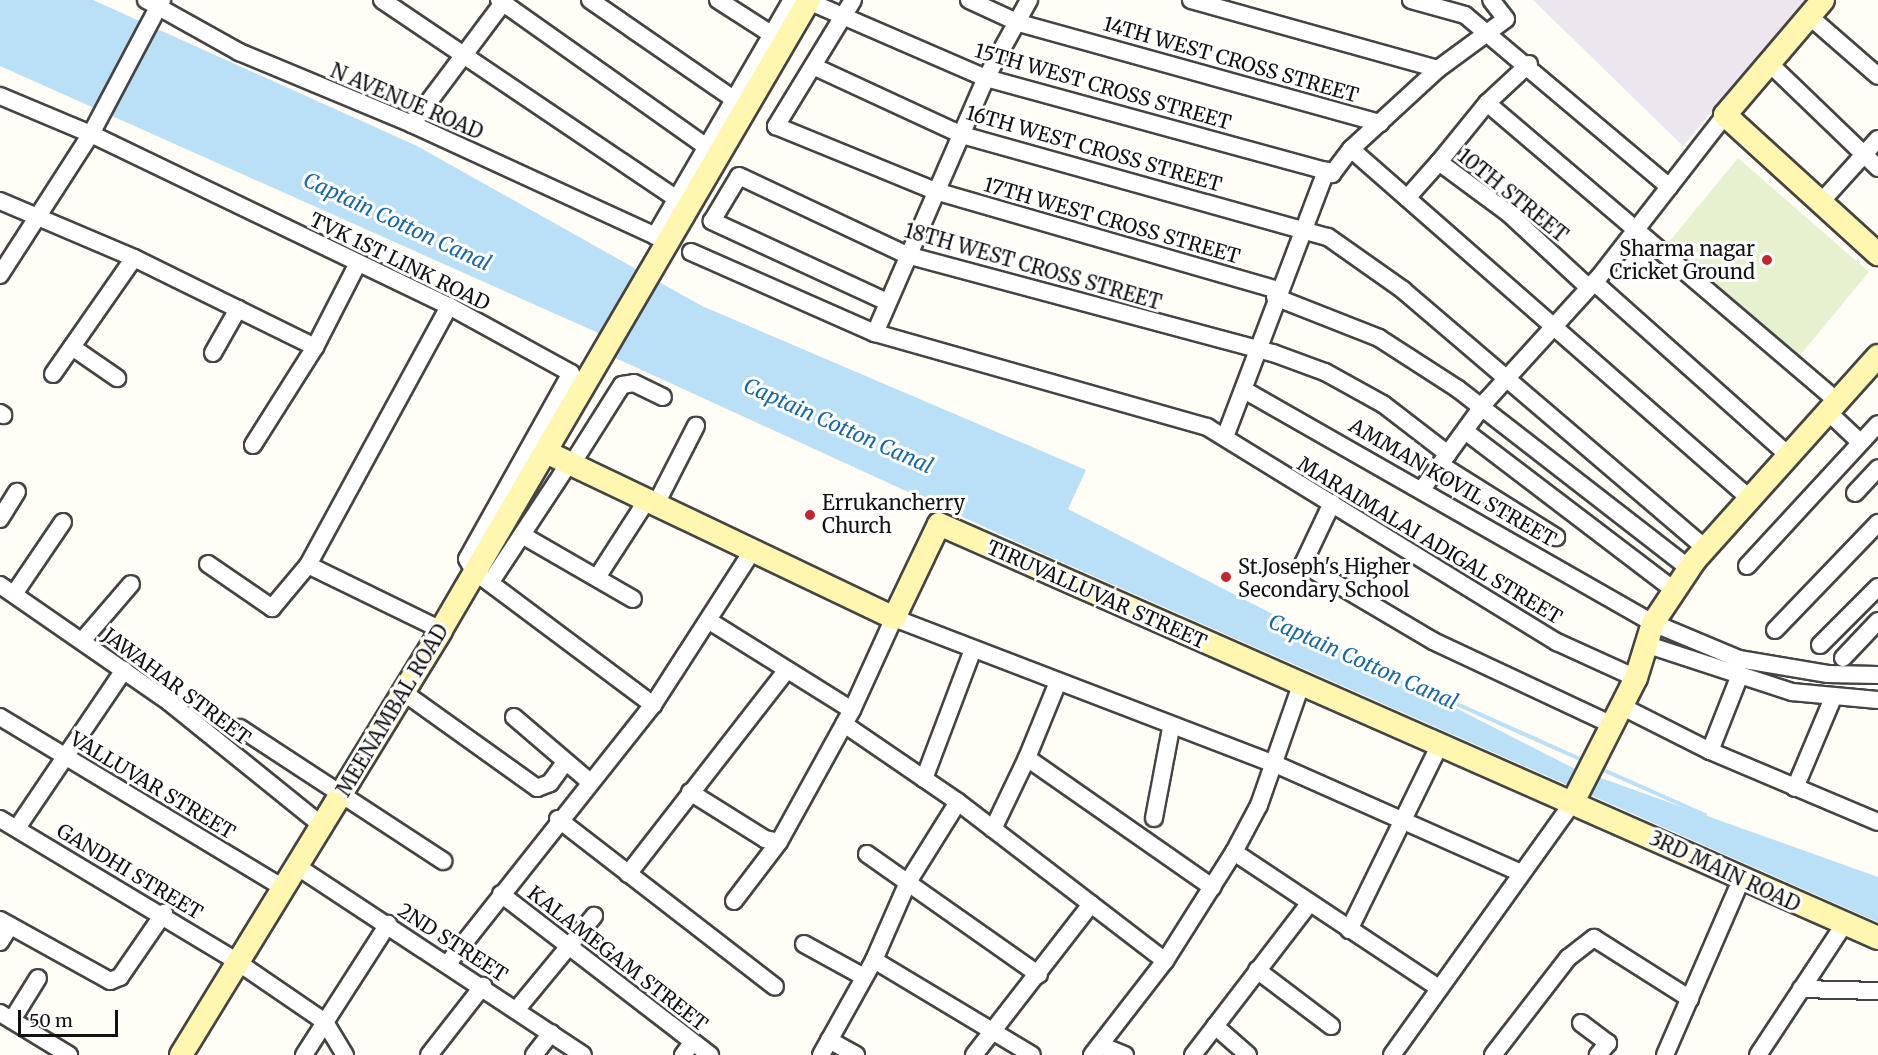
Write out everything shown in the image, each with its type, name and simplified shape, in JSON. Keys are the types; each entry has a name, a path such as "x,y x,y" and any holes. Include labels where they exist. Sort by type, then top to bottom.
{"street":[{"path":"382,0 674,197 771,34 798,6"},
{"path":"590,0 732,98"},
{"path":"718,0 771,34"},
{"name":"14TH WEST CROSS STREET","path":"969,0 1019,23 1380,123"},
{"path":"875,333 885,301 986,78 1019,23 1029,0"},
{"path":"1191,0 1438,69"},
{"path":"1410,0 1465,15 1529,64 1670,187"},
{"path":"412,124 465,58 502,1 704,145"},
{"path":"1225,437 1246,391 1256,350 1300,228 1326,171 1332,174 1351,149 1438,69 1490,34 1506,20 1492,1"},
{"path":"0,275 91,134 155,3"},
{"name":"N AVENUE ROAD","path":"155,3 239,52 412,124 655,236 674,197"},
{"name":"15TH WEST CROSS STREET","path":"798,6 848,6 986,78 1326,171"},
{"name":"MEENAMBAL ROAD","path":"181,1055 236,961 324,827 441,630 482,577 546,452 651,276 798,6"},
{"path":"815,67 848,6"},
{"path":"1423,488 1482,407 1592,285 1725,116 1816,8 1878,76"},
{"name":"10TH STREET","path":"1529,64 1487,103 1439,162 1508,213 1786,453"},
{"path":"1770,64 1878,168"},
{"name":"17TH WEST CROSS STREET","path":"815,67 776,126 935,191 1276,293 1379,338 1482,407"},
{"name":"16TH WEST CROSS STREET","path":"815,67 962,135 1300,228 1362,258 1705,548"},
{"name":"TVK 1ST LINK ROAD","path":"0,96 91,134 449,306 571,373 467,552 482,577"},
{"path":"1487,103 1635,228 1831,406 1860,442"},
{"path":"1725,116 1878,254"},
{"path":"1821,202 1878,139"},
{"path":"1351,149 1748,497"},
{"path":"1407,198 1439,162"},
{"name":"18TH WEST CROSS STREET","path":"885,301 712,221 739,176 907,255 1256,350 1325,372 1359,389 1445,459 1556,537"},
{"path":"0,201 40,216 134,258 315,347"},
{"name":"MARAIMALAI ADIGAL STREET","path":"691,252 875,333 1207,427 1557,642 1636,678"},
{"path":"53,374 134,258"},
{"path":"253,445 315,347 358,263"},
{"path":"208,564 272,608 308,565 449,306"},
{"path":"213,353 238,309"},
{"path":"72,347 117,378"},
{"path":"1392,1055 1519,872 1575,797 1636,678 1653,623 1689,568 1786,453 1878,356"},
{"path":"653,705 482,577 522,535 622,385 634,383 663,397"},
{"name":"AMMAN KOVIL STREET","path":"1246,391 1423,488 1653,623 1739,658 1828,674 1878,675"},
{"path":"1482,407 1689,568"},
{"path":"1747,566 1878,424"},
{"path":"598,576 652,502 696,426"},
{"path":"1465,431 1675,591"},
{"path":"546,452 894,618 1171,728 1275,764 1404,817 1519,872"},
{"path":"1855,493 1878,468"},
{"path":"0,519 17,492"},
{"path":"1332,503 1303,564 1433,641 1710,751 1878,822"},
{"path":"14,594 63,522"},
{"path":"1775,630 1878,523"},
{"name":"TIRUVALLUVAR STREET","path":"894,618 939,524 1301,685 1440,744 1575,797"},
{"path":"522,535 598,576 633,599"},
{"path":"449,962 558,819 653,705 711,622 753,550"},
{"path":"308,565 441,630"},
{"path":"82,641 131,584"},
{"name":"JAWAHAR STREET","path":"0,585 124,670 324,827"},
{"path":"1820,645 1878,587"},
{"path":"734,901 779,842 848,717 894,618"},
{"path":"1843,658 1878,621"},
{"path":"711,622 848,717 924,779 958,802 1166,961"},
{"path":"1645,644 1740,675 1833,698 1878,700"},
{"path":"924,779 973,649"},
{"path":"17,828 68,758 124,670"},
{"path":"628,874 785,672"},
{"path":"1710,751 1740,675"},
{"path":"993,829 1027,758 1058,682"},
{"path":"1125,1055 1096,1050 1166,961 1234,852 1275,764 1301,685"},
{"path":"403,692 537,788 550,783 565,762"},
{"path":"1795,788 1833,698"},
{"name":"VALLUVAR STREET","path":"0,717 284,888"},
{"path":"514,717 589,781"},
{"path":"240,728 443,861"},
{"path":"1154,818 1171,728"},
{"path":"1349,930 1440,744"},
{"path":"1027,758 1212,887"},
{"path":"690,792 765,839 779,842"},
{"name":"3RD MAIN ROAD","path":"1575,797 1843,926 1878,938"},
{"path":"856,1055 825,1048 874,960 908,882 958,802"},
{"name":"GANDHI STREET","path":"0,819 164,913 325,1022"},
{"path":"558,819 775,987"},
{"path":"1234,852 1308,905 1439,988"},
{"path":"867,854 1039,975"},
{"name":"2ND STREET","path":"298,867 449,962 583,1055"},
{"path":"1665,1055 1742,878"},
{"name":"KALAMEGAM STREET","path":"501,894 688,1049 710,1055"},
{"path":"974,1055 1039,975 1091,904"},
{"path":"1193,1055 1308,905"},
{"path":"0,942 5,923 110,981 120,976 164,913"},
{"path":"517,1009 594,916"},
{"path":"304,1055 388,924"},
{"path":"1758,1055 1843,926"},
{"path":"1493,1055 1568,958 1594,938 1690,999"},
{"path":"804,944 864,977"},
{"path":"874,960 1032,1055"},
{"path":"1257,970 1331,1026"},
{"path":"38,978 6,1017 69,1055"},
{"path":"429,1055 483,986"},
{"path":"1801,989 1878,991"},
{"path":"325,1022 345,1055"},
{"path":"1581,1023 1608,1043 1598,1055"},
{"path":"1215,1026 1248,1055"},
{"path":"534,1055 551,1033"}],"shaded area":[{"path":"1533,0 1806,0 1683,146"}],"green space":[{"name":"Sharma nagar Cricket Ground","path":"1738,158 1869,272 1796,360 1664,248"}],"water":[{"path":"0,0 93,0 417,146 702,306 1086,470 1068,509 1573,768 1878,877 1878,922 1037,551 609,355 614,340 0,66"}],"waterway":[{"name":"Captain Cotton Canal","path":"1430,692 1584,761"},
{"name":"Captain Cotton Canal","path":"1599,768 1705,815"}],"place":[{"name":"Sharma nagar Cricket Ground","path":"1767,260"},
{"name":"Errukancherry Church","path":"810,515"},
{"name":"St.Joseph's Higher Secondary School","path":"1226,577"}]}
